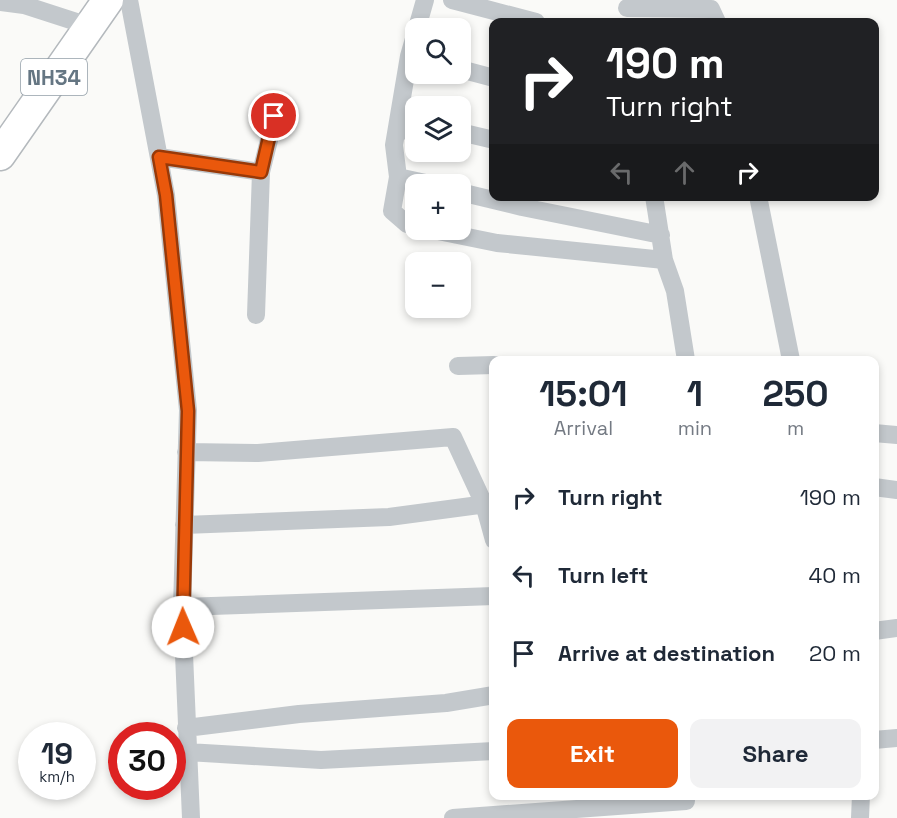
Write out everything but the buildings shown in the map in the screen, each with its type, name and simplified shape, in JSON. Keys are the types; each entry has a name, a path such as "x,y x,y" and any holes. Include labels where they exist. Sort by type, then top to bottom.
{"highway":[{"name":"NH34","path":"0,155 108,0"}],"street":[{"path":"129,0 166,195 188,411 182,607 186,722"},
{"path":"419,18 424,0"},
{"path":"452,0 521,18"},
{"path":"0,2 24,5 89,26"},
{"path":"625,10 711,9 715,18"},
{"path":"471,72 489,77"},
{"path":"256,315 261,172 274,116"},
{"path":"405,131 394,146 398,177 392,211 405,222"},
{"path":"471,135 489,139"},
{"path":"159,157 261,172"},
{"path":"398,177 405,179"},
{"path":"471,195 489,199"},
{"path":"497,201 661,235"},
{"path":"655,201 664,260 675,291 685,356"},
{"path":"759,201 790,356"},
{"path":"471,238 497,243 664,260"},
{"path":"458,366 489,365"},
{"path":"879,433 897,435"},
{"path":"184,525 389,517 489,504 453,437 258,453 186,452"},
{"path":"879,488 897,490"},
{"path":"182,607 489,596"},
{"path":"879,630 897,628"},
{"path":"190,818 186,728 298,714 446,704 489,696"},
{"path":"879,740 897,738"},
{"path":"187,753 321,760 489,751"},
{"path":"860,818 861,800"},
{"path":"453,818 685,805"}],"route":[{"path":"183,627 188,411 166,195 159,157 261,172 274,116"}]}
